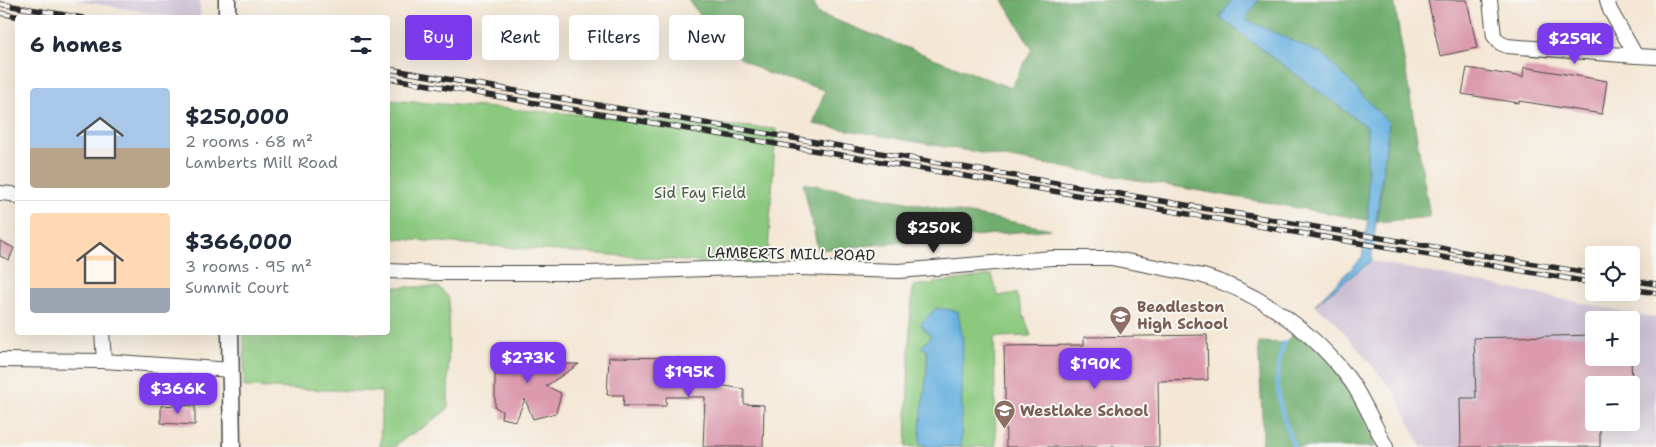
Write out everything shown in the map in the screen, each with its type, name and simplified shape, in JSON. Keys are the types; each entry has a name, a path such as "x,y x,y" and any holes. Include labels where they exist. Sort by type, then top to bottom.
{"street":[{"path":"227,0 227,15"},
{"path":"1490,0 1494,36 1500,43 1507,46 1656,57"},
{"path":"1606,0 1636,56"},
{"path":"0,193 15,196"},
{"name":"LAMBERTS MILL ROAD","path":"390,271 579,273 766,267 899,271 1052,258 1111,258 1217,280 1264,302 1291,319 1323,350 1352,384 1386,447"},
{"path":"102,335 104,361"},
{"path":"230,335 232,447"},
{"path":"0,360 104,361 231,370"}],"shaded area":[{"path":"74,0 200,0 200,15 163,15"},
{"path":"1371,261 1621,311 1585,311 1585,366 1640,366 1640,315 1656,318 1656,447 1421,447 1395,393 1334,320 1314,305"}],"green space":[{"path":"688,0 813,0 817,13 1011,88 1032,49 1003,0 1231,0 1220,18 1367,127 1368,220 813,124 825,90 766,73 744,60 744,15 700,15"},
{"path":"1259,0 1394,0 1430,217 1377,222 1389,123 1245,19"},
{"name":"Sid Fay Field","path":"390,100 776,129 767,267 390,238"},
{"path":"803,183 1051,229 818,250"},
{"path":"992,275 998,296 1016,293 1031,336 994,337 996,447 906,447 913,286"},
{"path":"390,287 439,287 449,298 448,409 399,442 395,447 380,447 382,392 244,387 244,335 390,335"},
{"path":"1300,328 1352,384 1375,447 1261,447 1263,432 1258,342 1284,343"}],"water":[{"path":"1231,0 1259,0 1245,19 1325,56 1389,123 1371,261 1314,305 1362,258 1368,220 1367,127 1220,18"},
{"path":"936,308 958,311 963,342 961,447 926,447 926,445 920,444 927,361 927,350 921,348 931,336 920,324"}],"building":[{"path":"1428,0 1467,0 1477,48 1440,56"},
{"path":"1524,67 1607,81 1602,114 1462,94 1467,68 1523,77"},
{"path":"0,241 14,248 9,260 0,256"},
{"path":"1207,335 1208,380 1158,381 1159,447 1006,447 1004,346 1084,345 1084,337"},
{"path":"1585,335 1585,366 1631,366 1632,376 1585,376 1585,431 1600,431 1600,447 1461,447 1460,398 1476,398 1474,338"},
{"path":"515,351 550,351 561,364 579,364 546,386 561,393 556,413 533,419 525,399 516,421 501,418 502,411 495,407 495,373 501,358"},
{"path":"609,357 682,358 683,365 701,368 705,383 744,389 744,404 764,405 763,447 703,447 705,397 666,397 666,406 623,406 624,395 607,395"},
{"path":"161,406 195,406 195,425 161,423"}],"waterway":[{"path":"1284,343 1278,370 1278,396 1294,447"}],"railway":[{"path":"0,4 65,15"},
{"path":"0,13 15,16"},
{"path":"390,69 1585,272"},
{"path":"390,78 1585,281"},
{"path":"1640,281 1656,284"},
{"path":"1640,290 1656,293"}],"place":[{"name":"Beadleston High School","path":"1121,335"},
{"name":"Westlake School","path":"1004,430"}]}
